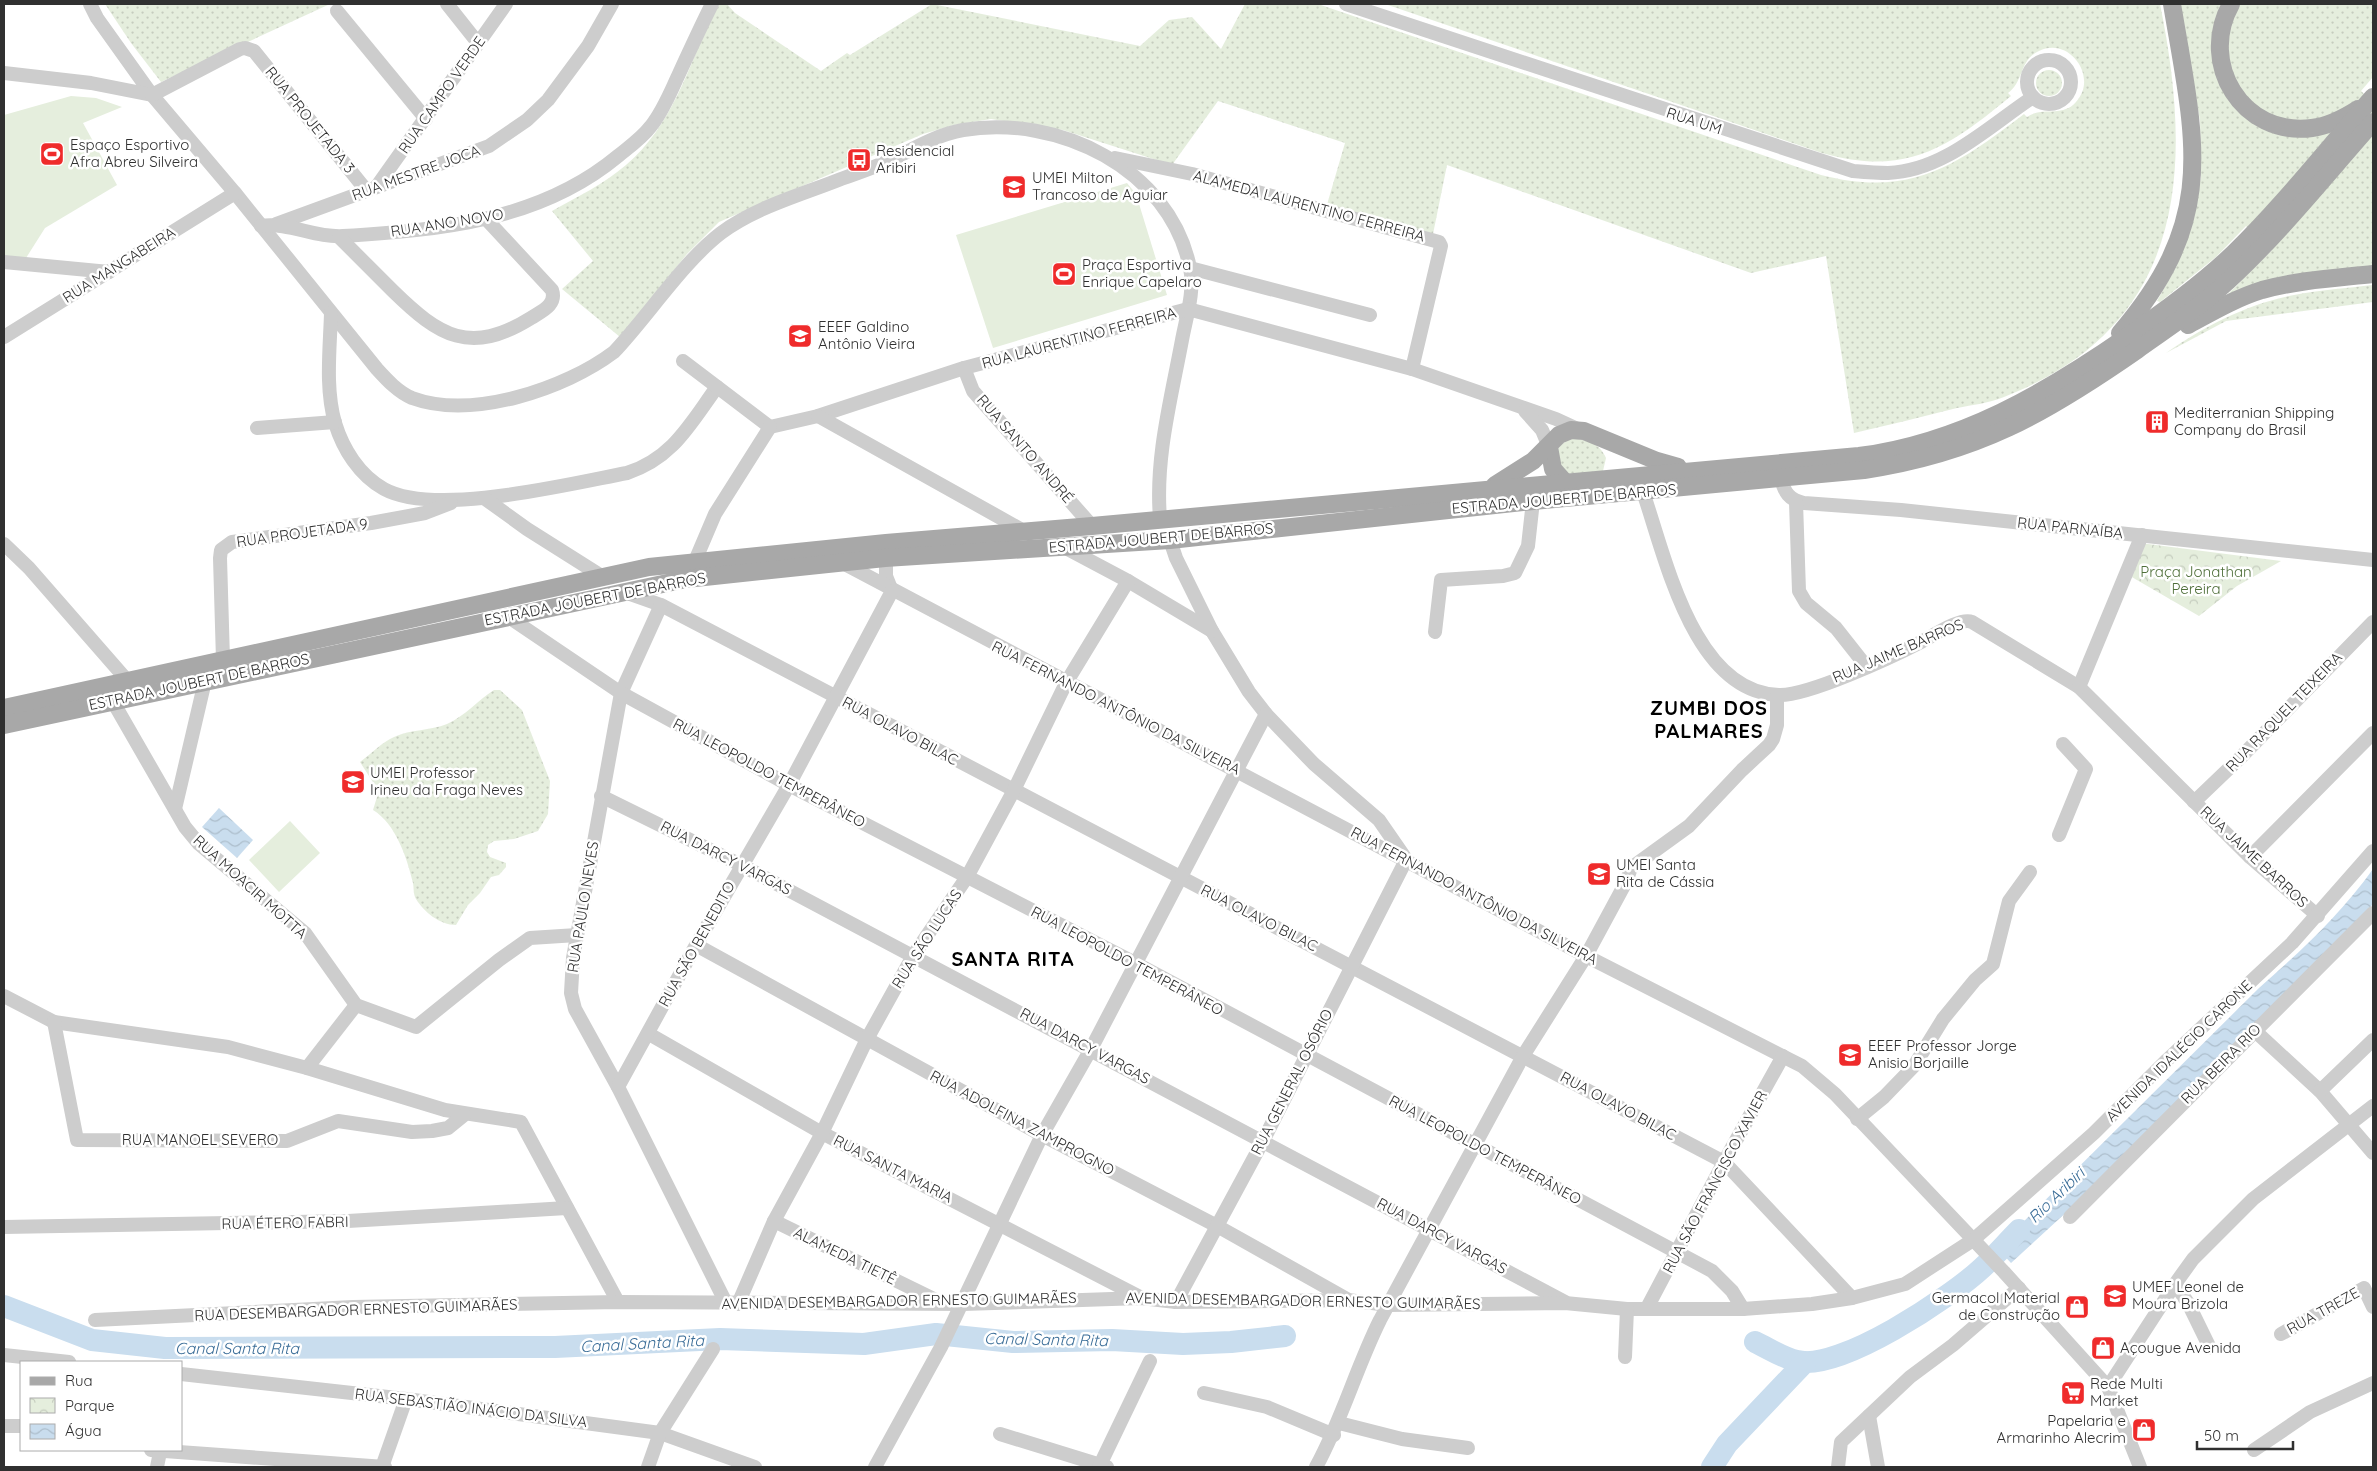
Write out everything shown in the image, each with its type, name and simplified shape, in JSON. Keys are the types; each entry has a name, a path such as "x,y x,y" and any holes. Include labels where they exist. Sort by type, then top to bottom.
{"main road":[{"path":"2101,354 2136,315 2159,283 2176,248 2188,211 2193,172 2193,133 2172,4"},
{"path":"2231,4 2220,32 2219,52 2223,73 2236,97 2254,114 2282,126 2302,128 2332,122 2372,99"},
{"path":"2259,238 2372,99"},
{"path":"2259,238 2373,122"},
{"name":"ESTRADA JOUBERT DE BARROS","path":"4,725 112,700 507,616 627,593 686,579 840,562 886,551 1024,531 1562,481 1859,456 1918,444 1978,423 2056,384 2195,288 2259,238"},
{"name":"ESTRADA JOUBERT DE BARROS","path":"4,708 126,679 223,660 648,567 695,561 886,551 1064,547 1170,540 1533,501 1643,492 1890,466 1966,446 2039,414 2126,357 2206,301 2259,238"},
{"path":"2126,357 2233,301 2261,291 2290,284 2373,274"},
{"path":"1485,489 1522,469 1549,447 1555,438 1565,432 1584,431 1657,462 1701,469"},
{"path":"1549,447 1553,469 1562,481 1583,496"}],"street":[{"path":"90,4 97,18 152,95 235,193 330,313 391,384 411,397 435,404 479,406 505,401 579,374 614,352 690,262 722,233 740,221 758,212 891,160 937,136 984,127 1034,130 1090,147 1109,157 1137,179 1162,206 1174,224 1190,268 1188,309 1161,455 1158,495 1160,518"},
{"path":"447,4 478,43"},
{"name":"RUA CAMPO VERDE","path":"372,188 426,118 506,4"},
{"name":"RUA MESTRE JOCA","path":"276,224 372,188 435,168 489,146 527,120 548,100 588,46 612,4"},
{"name":"RUA ANO NOVO","path":"261,226 276,224 339,237 399,233 487,220 546,201 569,190 609,164 652,125 670,97 712,4"},
{"name":"RUA UM","path":"1346,4 1364,6 1455,42 1854,171 1890,173 1923,166 1960,148 2033,97"},
{"path":"337,11 426,118"},
{"name":"RUA PROJETADA 3","path":"152,95 240,49 245,48 254,51 372,188"},
{"path":"4,73 91,83 152,95"},
{"name":"ALAMEDA LAURENTINO FERREIRA","path":"1109,157 1192,174 1439,242 1441,246 1412,369"},
{"name":"RUA MANGABEIRA","path":"4,337 235,193"},
{"path":"339,237 414,311 434,328 451,335 473,338 501,334 526,321 552,302 552,290 487,220"},
{"path":"4,262 109,272"},
{"path":"1190,268 1370,315"},
{"name":"RUA LAURENTINO FERREIRA","path":"770,427 818,416 964,368 1188,309 1412,369 1556,419 1584,431"},
{"path":"330,313 330,381 335,422 348,453 360,470 384,489 418,499 484,498 627,473 647,466 676,444 717,387"},
{"path":"683,361 770,427 715,514 695,561"},
{"name":"RUA SANTO ANDRÉ","path":"964,368 973,391 1092,526"},
{"name":"RUA LAURENTINO FERREIRA","path":"1520,408 1537,423 1549,447"},
{"path":"818,416 1024,531"},
{"path":"257,428 335,422"},
{"path":"1781,478 1786,492 1796,502 1799,591 1806,603 1836,628 1866,666"},
{"name":"RUA JAIME BARROS","path":"1643,492 1678,594 1698,637 1717,662 1735,680 1756,690 1777,695 1810,689 1901,652 1961,622 1969,620 2079,687 2250,858 2318,916"},
{"name":"RUA PROJETADA 9","path":"223,660 220,558 221,550 232,542 370,523 425,513 461,498"},
{"path":"484,498 527,529 603,577"},
{"path":"1435,632 1442,580 1504,576 1515,573 1528,546 1533,501"},
{"name":"RUA PARNAÍBA","path":"1796,502 2142,535 2373,560"},
{"path":"2079,687 2142,535"},
{"path":"1170,540 1176,558 1212,631 1239,678 1266,714 1314,764 1378,820 1406,860"},
{"path":"4,544 29,568 126,679"},
{"path":"1064,547 1128,581 1212,631"},
{"path":"886,551 886,576 892,591"},
{"name":"RUA FERNANDO ANTÔNIO DA SILVEIRA","path":"840,562 1586,956 1802,1066 1818,1079 1985,1252 2108,1387"},
{"name":"RUA SÃO LUCAS","path":"732,1303 822,1133 867,1039 913,956 967,877 1014,790 1066,682 1128,581"},
{"name":"RUA SÃO BENEDITO","path":"618,1087 741,865 789,785 892,591"},
{"name":"RUA OLAVO BILAC","path":"627,593 661,605 1352,965 1724,1162 1852,1298"},
{"name":"RUA PAULO NEVES","path":"661,605 621,693 577,935 570,978 571,994 582,1024 618,1087 732,1303"},
{"name":"RUA LEOPOLDO TEMPERÂNEO","path":"507,616 621,693 789,785 1135,963 1677,1252 1723,1279 1743,1308"},
{"name":"RUA RAQUEL TEIXEIRA","path":"2194,802 2241,758 2373,622"},
{"path":"175,809 205,681"},
{"path":"1316,1467 1336,1429 1364,1351 1388,1305 1523,1056 1586,956 1626,882 1631,868 1689,826 1769,745 1777,725 1777,695"},
{"name":"RUA MOACIR MOTTA","path":"112,700 175,809 199,844 305,933 356,1005"},
{"path":"875,1467 963,1304 1042,1135 1091,1049 1180,877 1238,771 1266,714"},
{"path":"2250,858 2373,733"},
{"path":"2059,834 2086,770 2064,744"},
{"name":"RUA DARCY VARGAS","path":"601,796 741,865 1091,1049 1565,1303"},
{"name":"AVENIDA IDALÉCIO CARONE","path":"1973,1240 2094,1134 2318,916 2373,852"},
{"name":"RUA GENERAL OSÓRIO","path":"1176,1302 1263,1141 1305,1055 1406,860"},
{"path":"1857,1119 1914,1066 1943,1019 1993,964 2009,901 2030,872"},
{"name":"RUA BEIRA RIO","path":"2070,1217 2373,913"},
{"path":"307,1068 356,1005 416,1027 499,960 530,938 577,935"},
{"name":"RUA ADOLFINA ZAMPROGNO","path":"696,945 1042,1135 1217,1226 1348,1300"},
{"path":"4,996 54,1022 228,1047 464,1114 520,1122 618,1302"},
{"name":"RUA MANOEL SEVERO","path":"54,1022 77,1140 287,1141 338,1121 412,1132 432,1131 448,1128 464,1114"},
{"path":"2254,1031 2320,1091 2373,1153"},
{"name":"RUA SANTA MARIA","path":"649,1034 822,1133 1141,1298"},
{"path":"2320,1091 2373,1040"},
{"name":"RUA SÃO FRANCISCO XAVIER","path":"1647,1308 1724,1162 1784,1056"},
{"path":"2140,1467 2108,1387 2175,1284 2193,1260 2254,1199 2373,1106"},
{"name":"RUA ÉTERO FABRI","path":"4,1227 348,1222 567,1208"},
{"name":"ALAMEDA TIETÊ","path":"774,1221 943,1303"},
{"name":"AVENIDA DESEMBARGADOR ERNESTO GUIMARÃES","path":"618,1302 963,1304 1141,1298 1176,1302 1348,1300 1388,1305 1565,1303 1627,1309 1743,1308 1812,1304 1852,1298 1905,1284 1973,1240"},
{"path":"2175,1284 2188,1303 2210,1348"},
{"path":"1838,1467 1841,1442 1910,1377 1953,1345 2019,1288"},
{"name":"RUA TREZE","path":"2281,1334 2364,1288 2373,1307"},
{"name":"RUA DESEMBARGADOR ERNESTO GUIMARÃES","path":"95,1320 353,1307 618,1302"},
{"path":"1625,1357 1627,1309"},
{"path":"648,1467 660,1433 713,1350"},
{"path":"4,1355 60,1361"},
{"path":"1000,1434 1102,1467 1150,1361"},
{"name":"RUA SEBASTIÃO INÁCIO DA SILVA","path":"182,1374 406,1399 660,1433 755,1467"},
{"path":"2254,1450 2310,1412 2373,1383"},
{"path":"1204,1394 1267,1407 1336,1429 1468,1448"},
{"path":"157,1467 155,1451 384,1467 406,1399"},
{"path":"1870,1416 1878,1467"},
{"path":"4,1426 20,1426"}],"green space":[{"path":"105,4 330,4 161,82 131,43"},
{"path":"720,4 727,4 735,13 821,71 847,53 850,55 932,4 1140,46 1169,20 1192,17 1221,49 1245,4 1318,4 1821,175 1852,181 1881,182 1906,180 1930,173 1976,149 2024,114 2027,117 2039,112 2065,110 2070,107 2076,102 2082,92 2084,81 2077,61 2061,49 2050,48 2039,51 2028,60 2017,83 2008,93 2011,96 1967,130 1946,143 1924,153 1902,159 1878,162 1852,160 1822,153 1385,4 2160,4 2171,66 2176,126 2174,183 2163,236 2142,285 2110,329 2064,367 1999,399 1854,433 1826,256 1751,273 1447,165 1433,234 1326,208 1345,143 1218,101 1172,165 1063,130 991,119 954,125 923,134 719,222 687,254 620,337 562,289 593,261 552,211 609,178 626,165 656,132 678,95 712,14"},
{"path":"2180,4 2223,4 2214,29 2213,54 2219,78 2232,101 2240,93 2234,83 2227,60 2226,37 2228,26 2239,4 2370,4 2373,6 2373,77 2361,91 2373,102 2373,267 2277,280 2259,284 2223,299 2272,250 2246,226 2216,257 2160,302 2157,301 2176,267 2189,232 2201,177 2200,121"},
{"path":"2049,70 2058,74 2062,83 2058,92 2049,96 2040,92 2036,83 2040,74"},
{"name":"Espaço Esportivo Afra Abreu Silveira","path":"71,96 96,98 122,107 83,123 117,185 45,228 26,258 4,256 4,115"},
{"name":"Praça Esportiva Enrique Capelaro","path":"1127,183 1136,194 1167,295 993,348 956,235"},
{"path":"2373,285 2373,302 2226,321 2166,353 2211,325 2260,304 2304,293"},
{"path":"1572,438 1587,441 1600,449 1606,458 1603,471 1568,474 1564,471 1558,459 1557,451"},
{"name":"Praça Jonathan Pereira","path":"2145,544 2281,561 2237,586 2199,616 2130,576"},
{"path":"494,690 500,690 522,710 550,781 548,814 538,831 514,839 494,841 488,845 487,852 490,857 506,863 506,867 499,875 491,877 480,893 468,905 456,925 444,923 423,909 416,899 411,873 404,853 388,824 373,810 377,797 376,787 360,762 394,737 441,726 453,721"},
{"path":"290,821 320,853 279,892 249,860"}],"water":[{"path":"219,808 253,840 237,858 202,827"},
{"name":"Rio Aribiri","path":"2373,869 2373,904 2364,914 2096,1185 2011,1263 1997,1248 2259,988 2319,932 2361,886"}],"waterway":[{"name":"Rio Aribiri","path":"1755,1342 1797,1361 1816,1361 1839,1355 1866,1344 1894,1330 1967,1281 2019,1230"},
{"name":"Canal Santa Rita","path":"4,1306 92,1340 165,1348 555,1347 720,1339 864,1344 936,1334 1013,1342 1112,1340 1183,1344 1231,1342 1285,1336"},
{"name":"Rio Aribiri","path":"1712,1467 1727,1444 1805,1362"}],"place":[{"name":"Espaço Esportivo Afra Abreu Silveira","path":"52,154"},
{"name":"Residencial Aribiri","path":"859,160"},
{"name":"UMEI Milton Trancoso de Aguiar","path":"1014,187"},
{"name":"Praça Esportiva Enrique Capelaro","path":"1064,274"},
{"name":"EEEF Galdino Antônio Vieira","path":"800,336"},
{"name":"Mediterranian Shipping Company do Brasil","path":"2157,422"},
{"name":"UMEI Professor Irineu da Fraga Neves","path":"353,782"},
{"name":"UMEI Santa Rita de Cássia","path":"1599,874"},
{"name":"EEEF Professor Jorge Anisio Borjaille","path":"1850,1055"},
{"name":"UMEF Leonel de Moura Brizola","path":"2115,1296"},
{"name":"Germacol Material de Construção","path":"2077,1307"},
{"name":"Açougue Avenida","path":"2103,1348"},
{"name":"Rede Multi Market","path":"2073,1393"},
{"name":"Papelaria e Armarinho Alecrim","path":"2144,1430"}],"district":[{"name":"ZUMBI DOS PALMARES","path":"1709,720"},
{"name":"SANTA RITA","path":"1013,959"}]}
